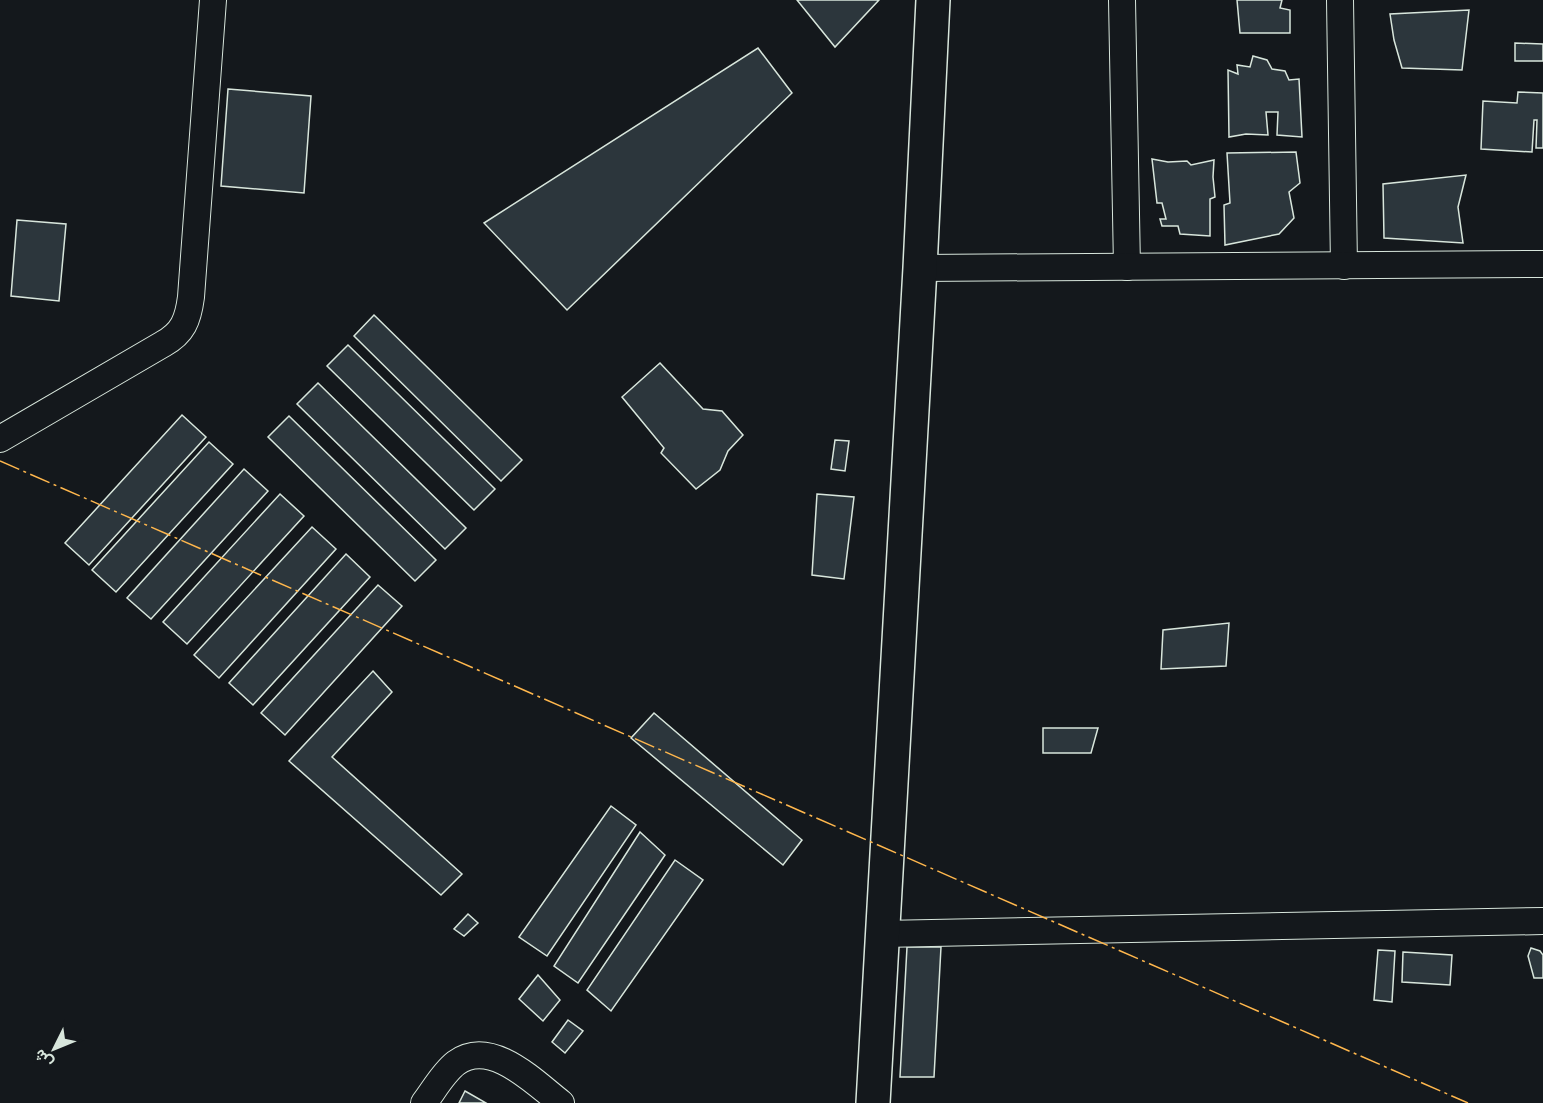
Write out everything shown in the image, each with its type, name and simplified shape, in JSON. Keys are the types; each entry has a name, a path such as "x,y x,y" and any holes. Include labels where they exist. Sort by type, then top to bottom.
{"main road":[{"path":"873,1103 933,0"}],"street":[{"path":"0,439 175,337 184,326 191,297 213,0"},
{"path":"1122,0 1127,267"},
{"path":"1340,0 1344,266"},
{"path":"920,268 1543,264"},
{"path":"882,934 1543,921"},
{"path":"424,1103 457,1062 476,1055 494,1057 515,1067 561,1103"}],"building":[{"path":"797,0 879,0 835,47"},
{"path":"1237,0 1282,0 1280,8 1290,10 1290,33 1240,33"},
{"path":"1469,10 1462,70 1402,68 1390,14"},
{"path":"1515,43 1543,44 1543,61 1515,61"},
{"path":"758,48 792,93 567,310 484,223"},
{"path":"1253,56 1267,60 1272,69 1285,71 1289,80 1299,79 1302,137 1277,135 1278,112 1266,112 1268,135 1246,134 1229,137 1228,70 1238,74 1237,65 1250,67"},
{"path":"228,89 311,96 304,193 221,186"},
{"path":"1518,92 1543,93 1543,148 1536,148 1537,120 1534,120 1532,152 1481,149 1483,101 1517,103"},
{"path":"1296,152 1300,183 1289,192 1294,218 1279,234 1225,245 1224,205 1230,203 1227,153"},
{"path":"1152,159 1168,162 1187,161 1191,165 1214,160 1215,197 1210,199 1210,236 1180,234 1178,226 1162,226 1160,219 1166,219 1162,203 1157,203"},
{"path":"1466,175 1458,207 1463,243 1384,238 1383,184"},
{"path":"17,220 66,224 59,301 11,296"},
{"path":"374,315 522,460 501,481 354,336"},
{"path":"348,345 495,489 474,510 327,366"},
{"path":"660,363 703,409 722,411 743,435 728,451 720,470 696,489 661,453 664,448 622,397"},
{"path":"318,383 466,528 445,549 297,404"},
{"path":"182,415 206,437 89,565 65,543"},
{"path":"289,416 436,560 415,581 268,437"},
{"path":"835,440 849,441 845,471 831,469"},
{"path":"209,442 233,464 116,592 92,570"},
{"path":"244,469 268,491 151,619 127,598"},
{"path":"280,494 304,516 187,644 163,622"},
{"path":"817,494 854,497 844,579 812,575"},
{"path":"312,527 336,549 219,678 194,655"},
{"path":"346,554 370,577 253,705 229,683"},
{"path":"378,585 402,606 285,735 261,713"},
{"path":"1229,623 1226,666 1161,669 1163,630"},
{"path":"373,671 392,692 332,757 462,874 441,895 289,761"},
{"path":"654,713 802,840 783,865 631,738"},
{"path":"1043,728 1098,728 1091,753 1043,753"},
{"path":"611,806 636,825 547,956 519,937"},
{"path":"640,832 665,855 578,983 554,966"},
{"path":"675,860 703,880 611,1011 587,990"},
{"path":"468,914 478,923 464,936 454,929"},
{"path":"907,947 941,947 934,1077 900,1077"},
{"path":"1531,948 1540,951 1543,955 1543,978 1534,978 1528,956"},
{"path":"1378,950 1395,951 1392,1002 1374,1000"},
{"path":"1403,952 1452,955 1450,985 1402,982"},
{"path":"538,975 560,1000 543,1021 519,999"},
{"path":"568,1020 583,1031 565,1053 552,1042"},
{"path":"465,1091 486,1103 459,1103"}],"power":[{"path":"0,461 1468,1103"}]}
